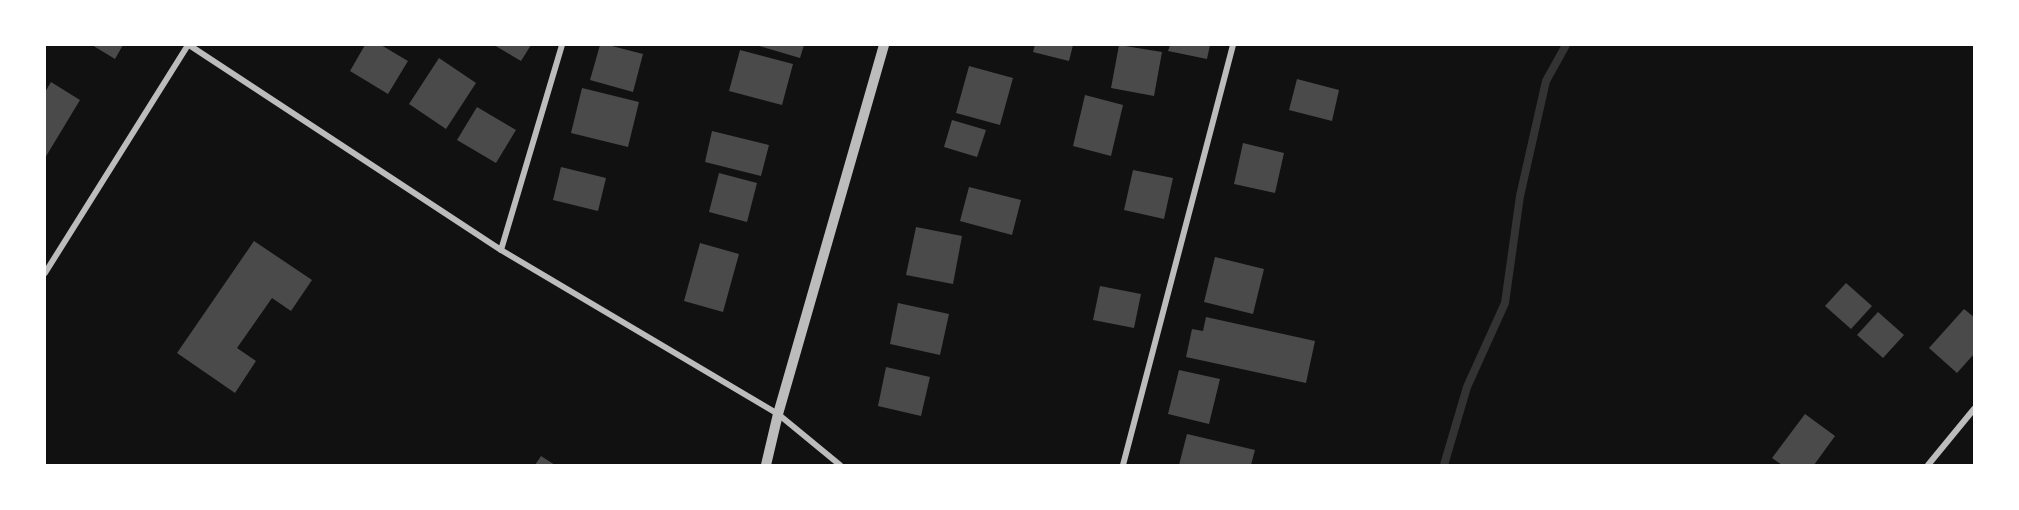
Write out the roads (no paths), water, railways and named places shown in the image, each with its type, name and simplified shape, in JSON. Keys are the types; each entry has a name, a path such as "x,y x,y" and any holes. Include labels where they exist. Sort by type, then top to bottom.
{"street":[{"path":"45,273 189,45 501,250 778,414 840,465"},
{"path":"501,250 562,45"},
{"path":"766,465 778,414 884,45"},
{"path":"1123,465 1233,45"},
{"path":"1928,465 1974,409"}],"waterway":[{"path":"1444,465 1467,387 1505,303 1520,196 1546,81 1566,45"}]}
